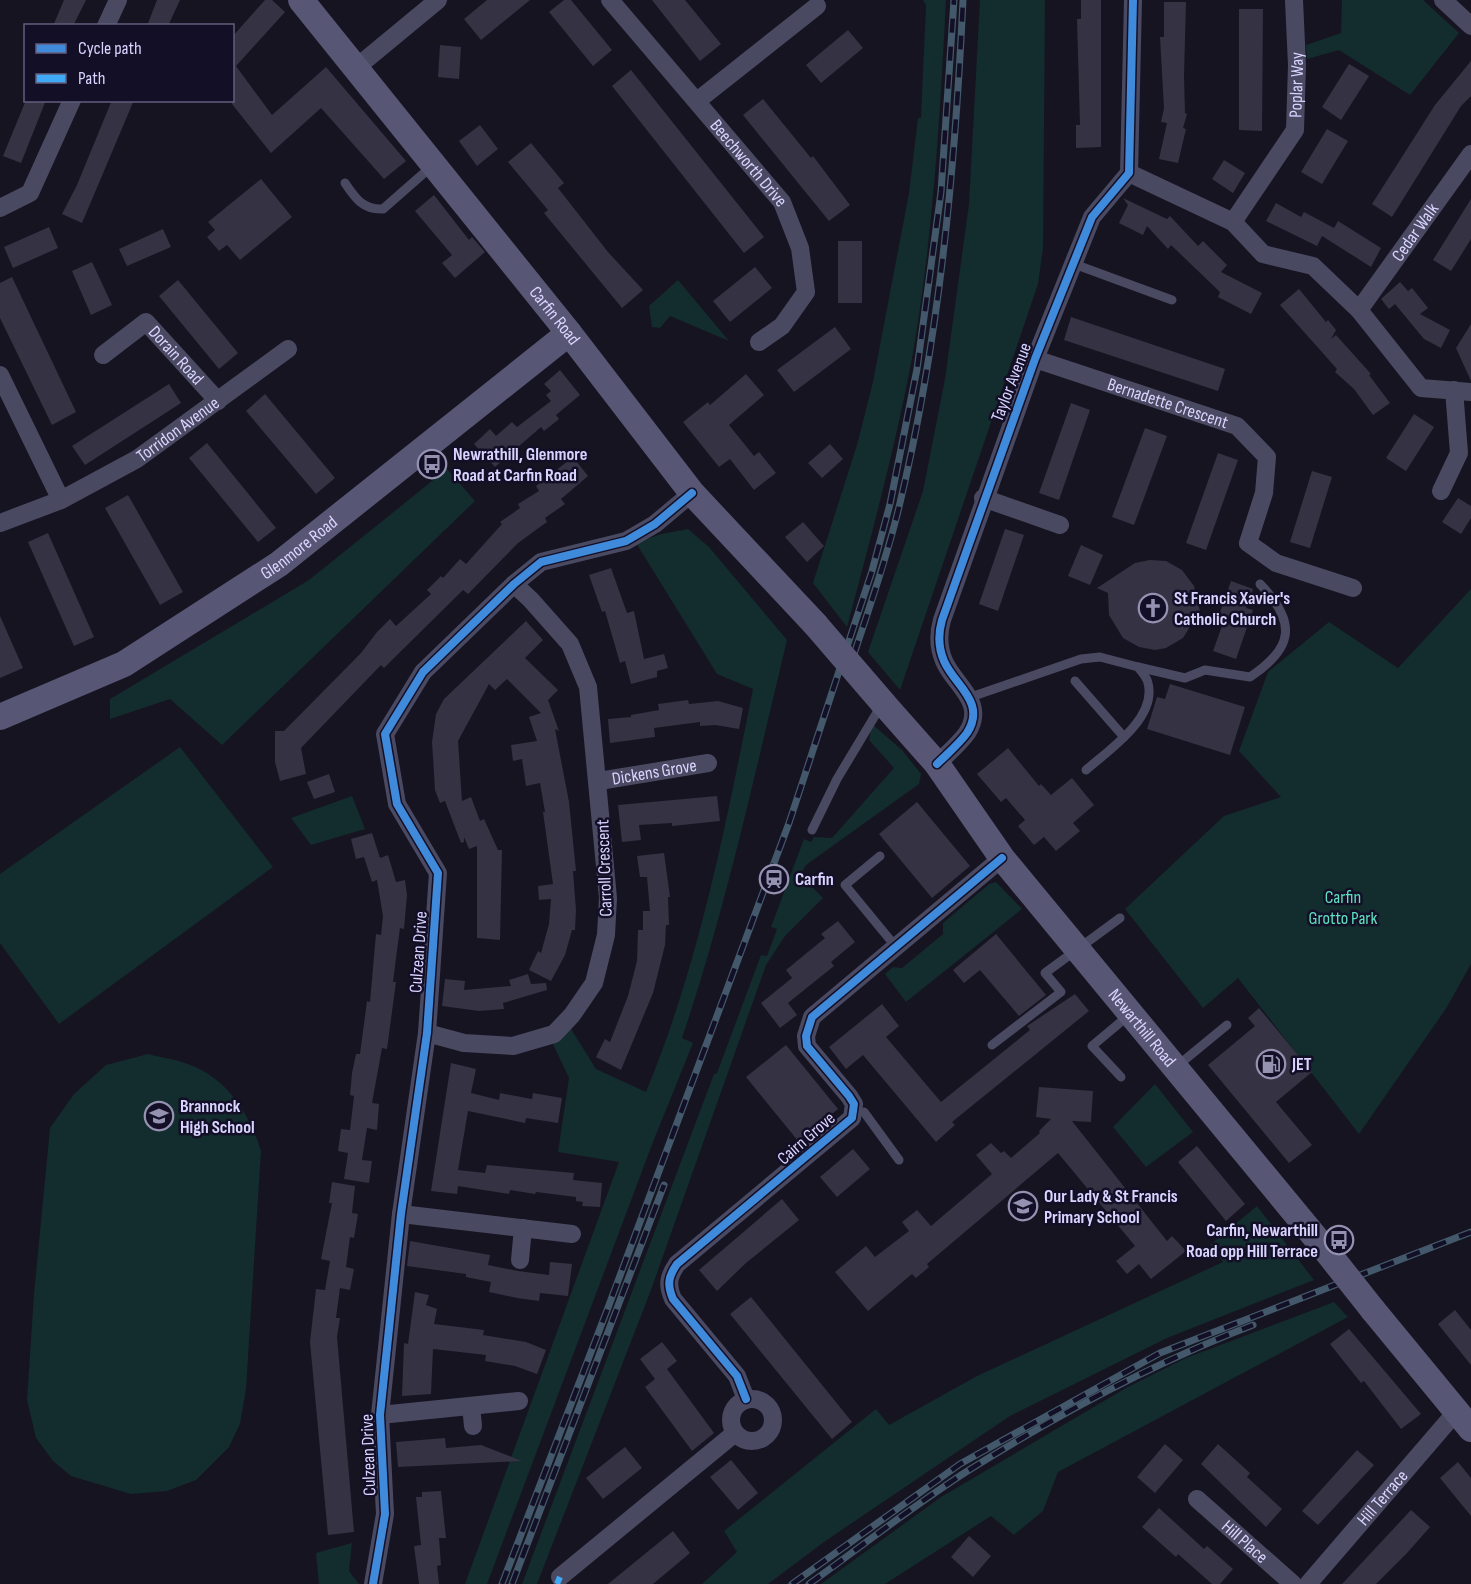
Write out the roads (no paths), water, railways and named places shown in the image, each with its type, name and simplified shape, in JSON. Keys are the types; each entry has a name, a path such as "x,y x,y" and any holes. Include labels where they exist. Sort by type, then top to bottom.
{"main road":[{"name":"Carfin Road","path":"301,0 569,333 692,493 815,624"},
{"name":"Glenmore Road","path":"0,717 124,664 279,564 569,333"},
{"name":"Newarthill Road","path":"815,624 937,764 1002,858 1464,1420"}],"street":[{"path":"107,24 118,0"},
{"path":"357,67 438,0"},
{"name":"Beechworth Drive","path":"610,0 782,202 800,248 806,292 782,326 759,342"},
{"path":"1133,0 1129,173 1233,222 1263,254 1313,266 1359,310 1421,388 1462,391 1459,453 1441,491"},
{"name":"Poplar Way","path":"1233,222 1295,130 1298,65 1294,0"},
{"path":"1443,0 1471,26"},
{"path":"697,101 817,6"},
{"path":"0,208 30,193 71,102"},
{"name":"Cedar Walk","path":"1359,310 1471,153"},
{"name":"Taylor Avenue","path":"968,698 965,689 945,664 939,632 983,498 1092,217 1129,173"},
{"name":"Dorain Road","path":"103,355 146,322 218,401"},
{"name":"Torridon Avenue","path":"0,523 62,500 137,459 288,349"},
{"name":"Bernadette Crescent","path":"1035,359 1237,426 1267,458 1264,493 1248,543 1276,563 1353,588"},
{"path":"0,375 62,500"},
{"name":"Culzean Drive","path":"373,1584 385,1514 380,1416 401,1214 428,1033 438,873 397,804 385,734 423,672 513,584 541,562 626,541 655,524 692,493"},
{"path":"983,498 1060,525"},
{"name":"Carroll Crescent","path":"428,1033 464,1043 513,1046 554,1034 572,1015 594,983 606,935 608,898 599,781 588,687 570,644 531,600 513,584"},
{"path":"937,764 967,732 972,710 968,698"},
{"name":"Dickens Grove","path":"599,781 708,762"},
{"name":"Cairn Grove","path":"746,1399 736,1376 673,1299 669,1280 677,1264 847,1124 854,1112 849,1096 807,1046 808,1026 812,1017 1002,858"},
{"path":"401,1214 572,1234"},
{"path":"520,1260 523,1228"},
{"path":"753,1398 766,1404 774,1416 771,1431 760,1440 746,1441 735,1433 732,1413 740,1402 746,1399 753,1398"},
{"path":"380,1416 519,1401"},
{"path":"471,1406 473,1426"},
{"name":"Hill Terrace","path":"1308,1584 1464,1420"},
{"path":"560,1577 735,1433"},
{"name":"Hill Place","path":"1197,1499 1293,1584"}],"lane":[{"path":"345,183 359,203 375,210 383,209 434,164"},
{"path":"1074,264 1172,300"},
{"path":"968,698 1081,659 1100,657 1185,678 1205,670 1250,677 1269,664 1284,645 1286,634 1282,614 1275,599 1260,584"},
{"path":"1086,770 1138,725 1148,699 1148,682 1138,667"},
{"path":"1075,681 1124,737"},
{"path":"812,830 843,769 883,703"},
{"path":"880,856 844,885 896,947"},
{"path":"992,1045 1061,992 1045,973 1120,918"},
{"path":"1121,1077 1092,1046 1131,1013"},
{"path":"1176,1067 1227,1025"},
{"path":"854,1112 864,1113 899,1160"}],"railway":[{"path":"502,1584 789,823 872,571 890,504 917,369 941,192 954,0"},
{"path":"854,654 894,526 925,382 950,192 963,0"},
{"path":"512,1584 664,1185"},
{"path":"792,1584 960,1464 1160,1353 1471,1232"},
{"path":"809,1584 949,1483 1037,1429 1143,1373 1253,1325"}],"place":[{"name":"Newrathill, Glenmore Road at Carfin Road","path":"432,464"},
{"name":"St Francis Xavier's Catholic Church","path":"1153,608"},
{"name":"Carfin","path":"774,879"},
{"name":"JET","path":"1271,1064"},
{"name":"Brannock High School","path":"159,1116"},
{"name":"Our Lady & St Francis Primary School","path":"1023,1206"},
{"name":"Carfin, Newarthill Road opp Hill Terrace","path":"1339,1240"}],"park label":[{"name":"Carfin Grotto Park","path":"1343,907"}]}
